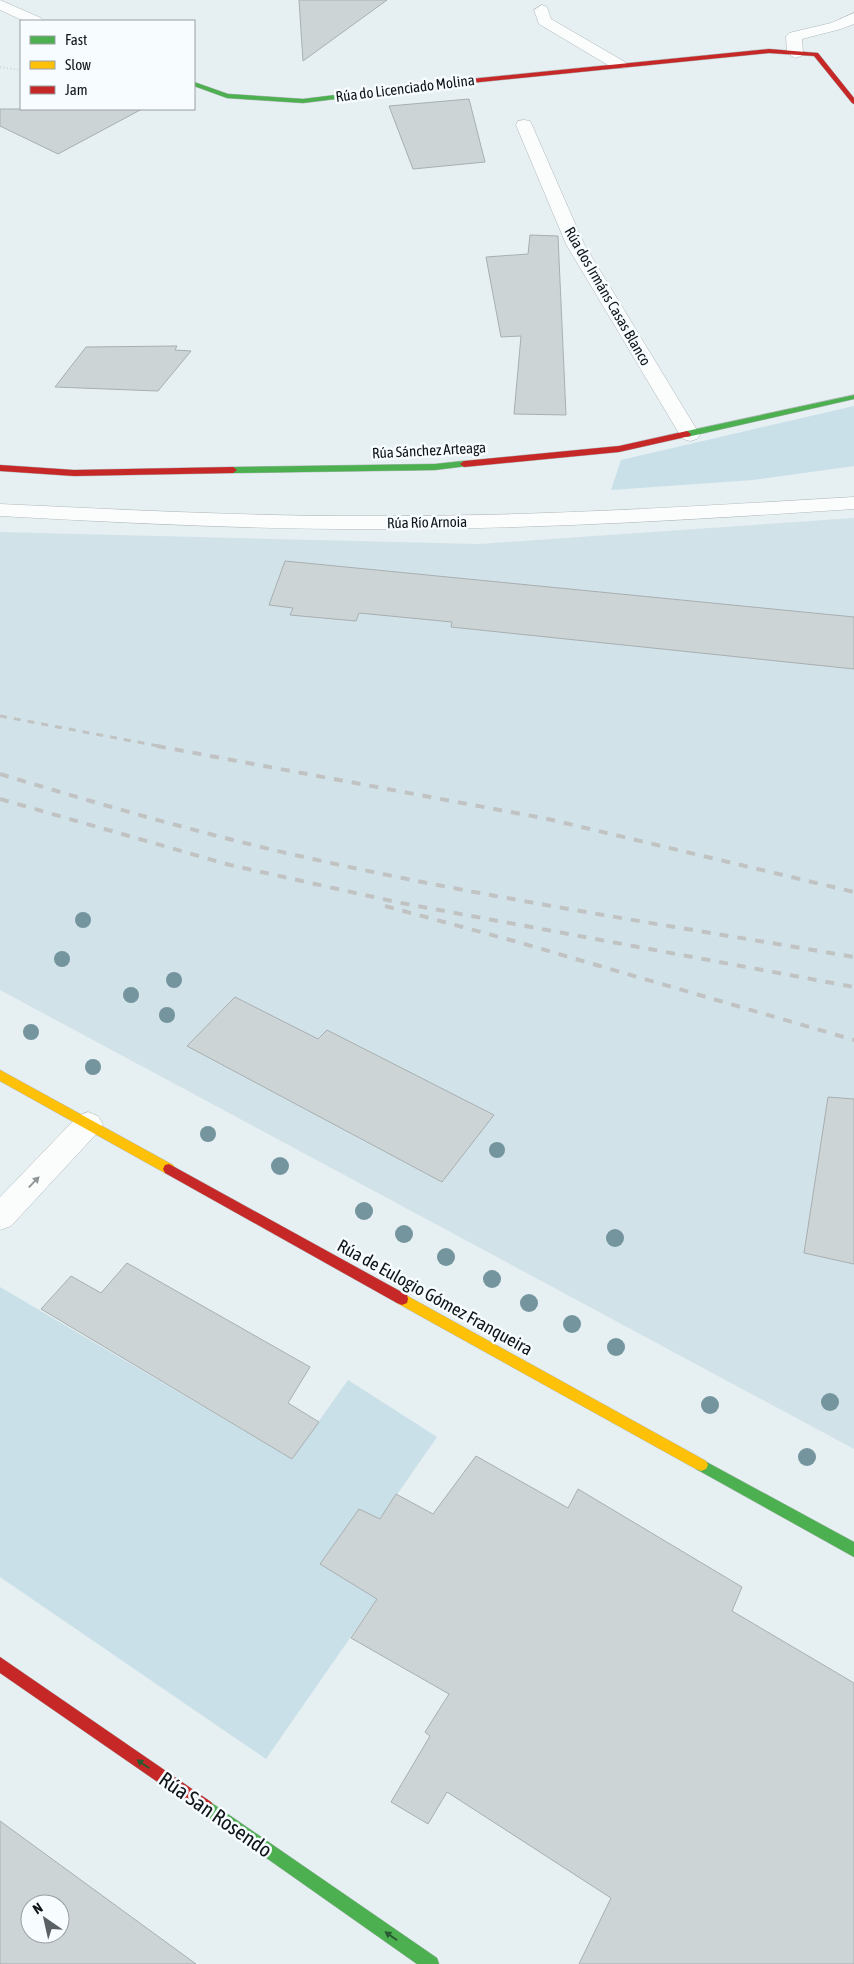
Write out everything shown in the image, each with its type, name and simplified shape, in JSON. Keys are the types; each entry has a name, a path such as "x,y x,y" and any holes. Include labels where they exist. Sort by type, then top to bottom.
{"street":[{"path":"0,4 34,20"},
{"path":"542,10 544,21 619,65"},
{"path":"795,52 794,36 836,26 854,18"},
{"name":"Rúa do Licenciado Molina","path":"195,84 227,96 302,101 480,78 768,51 816,54 854,102"},
{"name":"Rúa dos Irmáns Casas Blanco","path":"524,125 575,244 690,435"},
{"name":"Rúa Sánchez Arteaga","path":"0,468 74,473 435,467 620,449 690,435 854,397"},
{"name":"Rúa Río Arnoia","path":"0,510 164,518 390,523 646,517 854,503"},
{"name":"Rúa de Eulogio Gómez Franqueira","path":"0,1074 854,1550"},
{"path":"0,1217 88,1124"},
{"name":"Rúa San Rosendo","path":"0,1664 431,1964"}],"path":[{"path":"0,68 20,70"}],"shaded area":[{"path":"854,406 854,466 753,480 611,490 621,460"},
{"path":"854,518 854,1449 0,990 0,532 478,544"},
{"path":"0,1287 292,1459 348,1380 437,1437 380,1519 359,1509 321,1564 377,1599 266,1759 0,1577"}],"building":[{"path":"299,0 387,0 303,61"},
{"path":"469,99 485,162 413,169 389,106"},
{"path":"0,109 140,110 58,154 0,126"},
{"path":"530,235 558,236 566,415 514,414 521,336 501,337 486,257 528,254"},
{"path":"177,346 175,350 191,351 158,391 55,387 86,347"},
{"path":"285,561 854,617 854,669 451,627 452,622 359,613 356,621 290,615 293,608 269,605"},
{"path":"235,997 318,1039 327,1030 494,1115 442,1182 187,1046"},
{"path":"828,1097 854,1099 854,1264 804,1253"},
{"path":"127,1263 310,1367 288,1403 319,1422 292,1459 41,1309 71,1276 101,1293"},
{"path":"476,1456 568,1508 578,1489 742,1587 732,1611 854,1683 854,1964 579,1964 611,1898 447,1792 428,1824 391,1802 430,1736 425,1732 449,1694 351,1638 377,1599 320,1564 359,1509 380,1519 396,1494 433,1514"},
{"path":"0,1821 196,1964 0,1964"}],"railway":[{"path":"0,716 164,747"},
{"path":"157,746 548,819 854,892"},
{"path":"0,774 247,844 396,877 526,902 854,957"},
{"path":"0,799 230,865 396,902 854,987"},
{"path":"385,906 514,941 854,1040"}],"traffic: fast":[{"path":"195,84 227,96 303,101 441,84"},
{"path":"687,434 854,397"},
{"path":"233,470 435,467 464,464"},
{"path":"701,1465 854,1550"},
{"path":"206,1807 431,1964"}],"traffic: slow":[{"path":"0,1075 169,1169"},
{"path":"402,1299 701,1465"}],"traffic: jam":[{"path":"441,84 769,51 816,54 854,102"},
{"path":"464,464 619,449 687,434"},
{"path":"0,468 74,473 233,470"},
{"path":"169,1169 402,1299"},
{"path":"0,1664 206,1807"}]}
